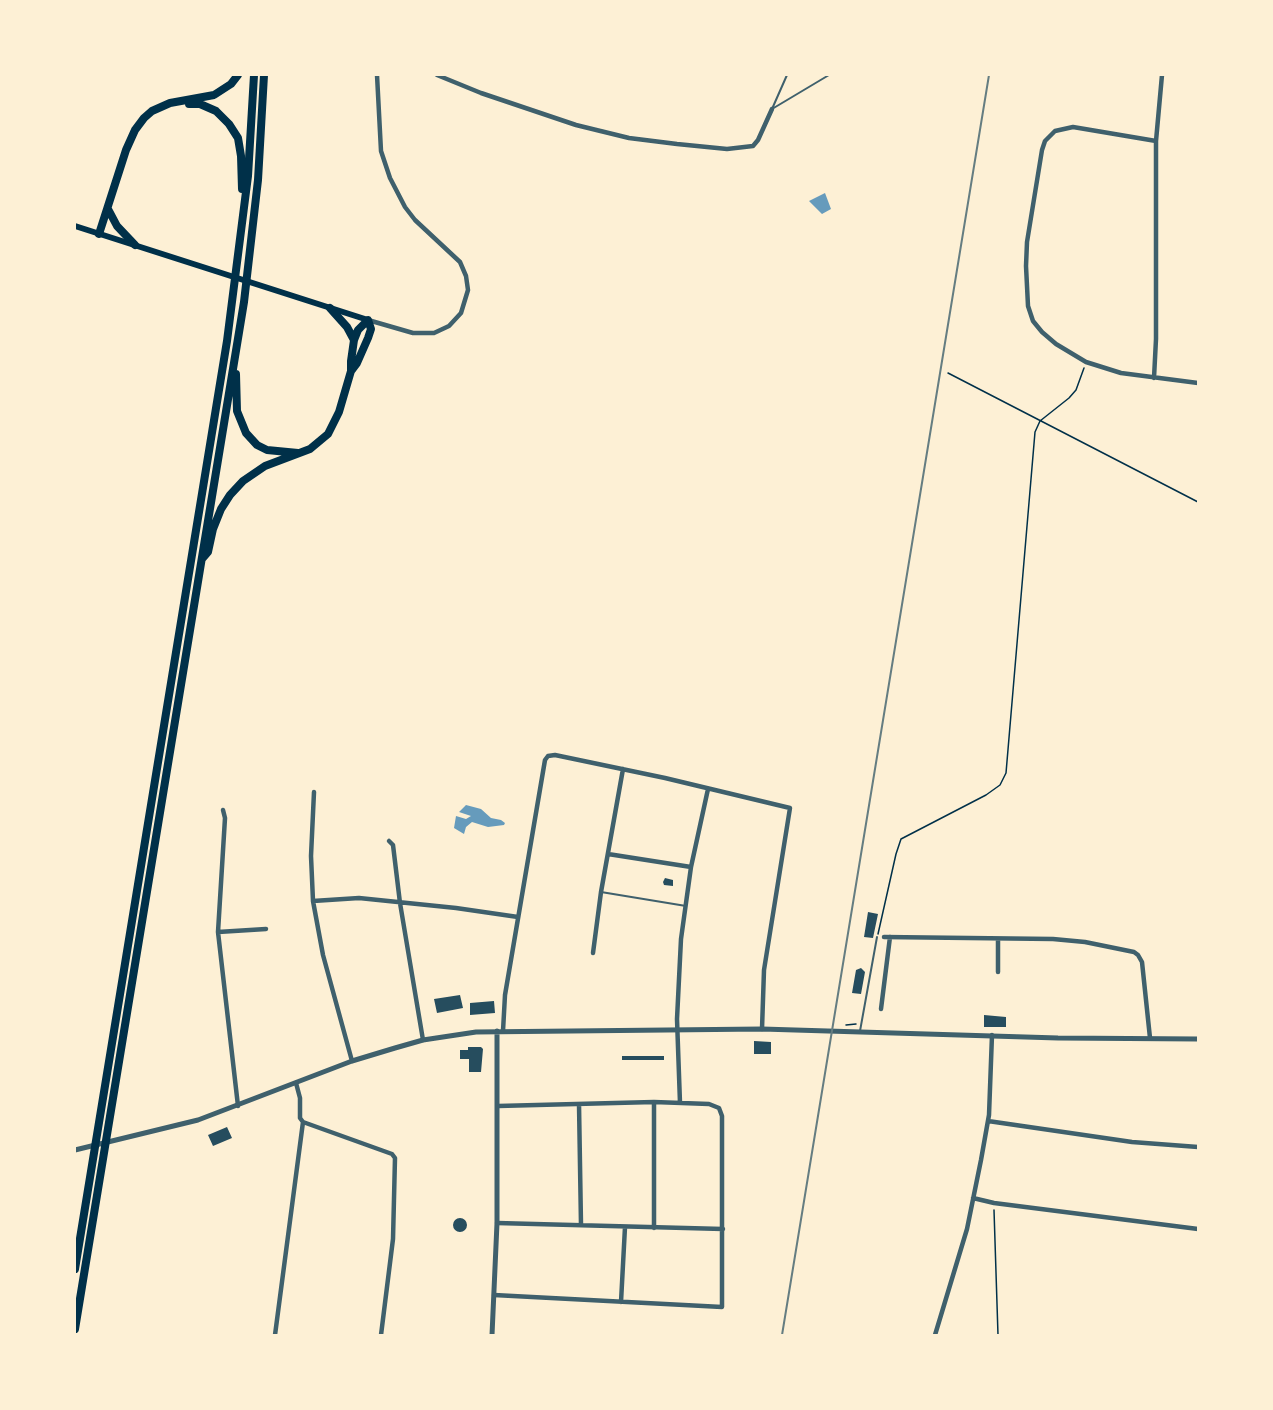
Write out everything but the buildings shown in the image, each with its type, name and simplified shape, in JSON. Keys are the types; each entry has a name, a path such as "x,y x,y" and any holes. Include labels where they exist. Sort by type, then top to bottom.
{"highway":[{"path":"99,234 126,150 144,117 170,103 214,95 231,84 238,75"},
{"path":"75,1269 234,298 249,165 254,75"},
{"path":"75,1329 244,302 258,180 264,75"},
{"path":"170,103 200,104 216,111 229,124 238,138 242,172 242,229"},
{"path":"108,209 117,226 135,245"},
{"path":"330,308 347,327 354,340"},
{"path":"201,561 208,552 213,529 221,509 239,484 260,469 318,444 331,429 339,412 351,371 354,340 358,330 368,320 371,329 357,363 351,371"},
{"path":"237,344 236,404 243,428 253,441 262,447 278,452 300,453"}],"main road":[{"path":"75,226 368,320"}],"street":[{"path":"437,75 480,93 576,125 628,138 677,144 727,149 753,146 772,109"},
{"path":"1154,378 1156,141 1162,75"},
{"path":"368,320 413,333 434,333 449,326 461,313 468,290 466,276 460,262 415,220 397,193 385,164 378,117 377,76"},
{"path":"1156,141 1073,127 1055,130 1050,135 1042,150 1027,242 1028,306 1033,321 1042,332 1056,344 1086,362 1121,373 1198,383"},
{"path":"492,1335 497,1223 500,1031 545,760 548,756 555,755 624,769 790,808 764,970 762,1029"},
{"path":"593,952 601,892 624,769"},
{"path":"680,1103 679,971 692,867 708,789"},
{"path":"314,792 310,856 313,901 323,955 352,1061"},
{"path":"223,810 225,818 218,932 238,1106"},
{"path":"389,841 393,846 423,1040"},
{"path":"608,854 692,867"},
{"path":"313,901 359,898 518,917"},
{"path":"218,932 266,929"},
{"path":"881,1009 887,937 1085,942 1134,952 1138,955 1142,962 1150,1038"},
{"path":"998,939 998,972"},
{"path":"75,1150 181,1125 238,1106 352,1061 423,1040 500,1031 762,1029 1109,1039 1198,1038"},
{"path":"935,1335 974,1198 988,1121 992,1035"},
{"path":"296,1083 300,1098 300,1118 303,1122 392,1154 395,1158 393,1239 381,1335"},
{"path":"494,1295 722,1307 722,1116 719,1108 710,1104 654,1102 498,1106"},
{"path":"654,1102 654,1228"},
{"path":"579,1104 581,1224"},
{"path":"988,1121 1132,1142 1198,1147"},
{"path":"275,1335 303,1122"},
{"path":"974,1198 994,1203 1198,1229"},
{"path":"497,1223 723,1229"},
{"path":"621,1302 625,1227"}],"lane":[{"path":"772,109 787,75"},
{"path":"772,109 828,75"},
{"path":"601,892 686,906"},
{"path":"860,1031 877,937"}],"path":[{"path":"877,937 901,839 986,795 1000,785 1006,773 1034,436 1040,421 1076,390 1086,362"},
{"path":"948,373 1198,502"},
{"path":"845,1025 861,1023"},
{"path":"994,1203 998,1335"}],"water":[{"path":"825,193 831,209 822,214 809,201"},
{"path":"466,805 481,809 491,818 505,823 488,827 472,822 466,827 464,834 454,828 456,816 466,819 471,816 459,812"}],"railway":[{"path":"782,1335 989,75"}]}
